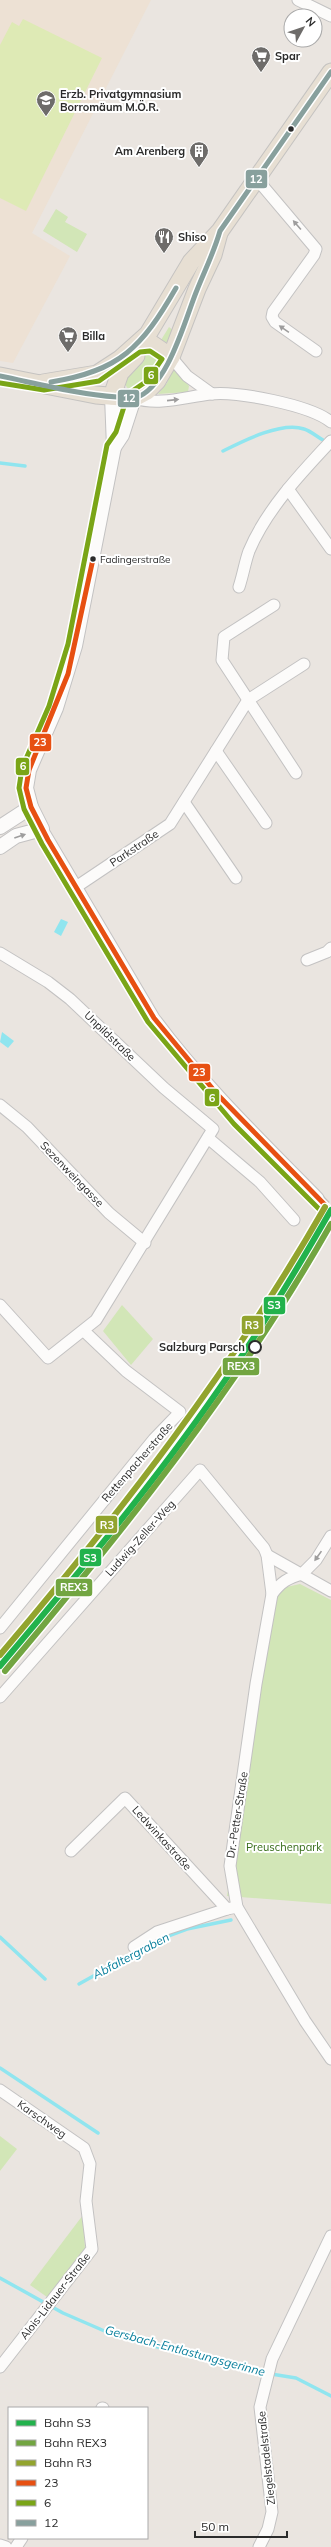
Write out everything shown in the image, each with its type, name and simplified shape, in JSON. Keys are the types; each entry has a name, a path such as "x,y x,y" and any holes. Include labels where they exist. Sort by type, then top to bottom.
{"main road":[{"path":"112,396 123,369 145,344 191,262 220,231 331,72"},
{"path":"0,376 43,383 62,389 112,396 134,398 147,391 157,381 171,357 197,289 213,255 220,231"},
{"path":"145,344 171,357"},
{"path":"43,383 97,374 145,344"}],"street":[{"path":"298,0 331,16"},
{"path":"256,178 316,249 314,255 273,312 272,317 275,322 316,351"},
{"path":"171,357 186,376 212,394"},
{"path":"114,447 122,435 134,398 154,402 212,394 281,401 323,415 331,422"},
{"path":"112,396 114,447 73,653 56,708 29,770 26,788 32,807 42,829 154,1018 177,1049 239,1119 318,1198"},
{"path":"239,587 249,552 288,489 331,441"},
{"path":"288,489 331,549"},
{"path":"274,605 224,637 222,660 296,773"},
{"name":"Parkstraße","path":"76,887 170,824 248,700 304,664"},
{"path":"216,751 266,823"},
{"path":"184,802 236,878"},
{"path":"0,827 32,807"},
{"path":"0,847 16,836 42,829"},
{"path":"307,960 327,952 331,948"},
{"name":"Unpildstraße","path":"0,953 48,982 70,999 210,1133"},
{"name":"Sezenweingasse","path":"0,1105 27,1127 109,1213 145,1243"},
{"path":"0,1305 48,1358 84,1331 96,1320 145,1243 210,1133 260,1182 294,1220"},
{"name":"Rettenpacherstraße","path":"0,1628 107,1496 180,1412 126,1371 84,1331"},
{"name":"Ludwig-Zeller-Weg","path":"0,1697 200,1470 268,1555"},
{"path":"272,1594 279,1585 289,1577 302,1574 316,1560 331,1536"},
{"path":"268,1555 331,1591"},
{"name":"Dr.-Petter-Straße","path":"268,1555 272,1594 256,1684 230,1866 232,1908 331,2059"},
{"name":"Ledwinkastraße","path":"72,1851 125,1798 232,1908"},
{"path":"134,1947 157,1932 232,1908"},
{"name":"Karschweg","path":"0,2090 84,2148"},
{"name":"Alois-Lidauer-Straße","path":"0,2367 92,2249 86,2201 90,2164 84,2148"},
{"name":"Ziegelstadelstraße","path":"259,2547 268,2529 272,2512 260,2407 270,2366 331,2236"},
{"path":"0,2545 6,2547"}],"shaded area":[{"name":"Erzb. Privatgymnasium Borromäum M.Ö.R.","path":"0,0 151,0 32,233 70,256 13,363 0,361"}],"green space":[{"path":"23,19 102,58 26,211 0,198 0,45 12,22 19,26"},
{"path":"56,209 68,217 65,222 87,234 77,252 43,231"},
{"path":"169,327 174,331 170,344 161,340"},
{"path":"149,354 158,361 159,367 141,389 129,390 123,382 141,355"},
{"path":"174,368 189,386 188,392 158,394 167,383"},
{"path":"122,1305 153,1339 131,1365 103,1331"},
{"name":"Preuschenpark","path":"300,1584 331,1600 331,1904 227,1896 256,1723 272,1601 282,1588"},
{"path":"0,2136 17,2149 0,2171"},
{"path":"83,2215 85,2248 47,2297 30,2285"}],"water":[{"path":"61,919 68,922 61,936 54,932"},
{"path":"2,1032 14,1041 8,1048 0,1042"}],"waterway":[{"path":"223,451 263,433 285,428 295,427 304,429 323,440"},
{"path":"0,463 25,466"},
{"name":"Abfaltergraben","path":"79,1984 160,1939 187,1929 231,1920"},
{"name":"Abfaltergraben","path":"0,1937 45,1979"},
{"name":"Abfaltergraben","path":"0,2068 98,2133"},
{"name":"Gersbach-Entlastungsgerinne","path":"0,2278 63,2313 116,2336 246,2370 296,2378 331,2396"}],"tunnel":[{"path":"318,1198 331,1211"}],"rail line":[{"name":"R3","path":"0,1655 132,1493 213,1383 252,1326 325,1207"},
{"name":"S3","path":"0,1666 113,1530 167,1461 234,1367 263,1323 331,1210"},
{"name":"REX3","path":"5,1671 137,1510 219,1399 296,1284 331,1224"}],"transit line":[{"name":"12","path":"0,376 102,396 135,398 147,392 157,381 174,351 220,231 331,72"},
{"name":"12","path":"51,382 95,371 112,363 127,353 140,341 152,326 176,288"},
{"name":"6","path":"0,383 44,390 99,381 140,352 150,351 162,359 147,381 128,394 116,432 107,445 68,644 49,706 22,768 19,788 24,809 42,844 148,1022 234,1124 326,1216"},
{"name":"23","path":"93,559 68,674 29,770 26,788 31,807 48,840 154,1018 217,1094 331,1211"}],"place":[{"name":"Spar","path":"261,73"},
{"name":"Erzb. Privatgymnasium Borromäum M.Ö.R.","path":"46,117"},
{"name":"Am Arenberg","path":"199,168"},
{"name":"Shiso","path":"164,254"},
{"name":"Billa","path":"68,353"},
{"name":"Fadingerstraße","path":"93,559"},
{"name":"Salzburg Parsch","path":"255,1347"}]}
